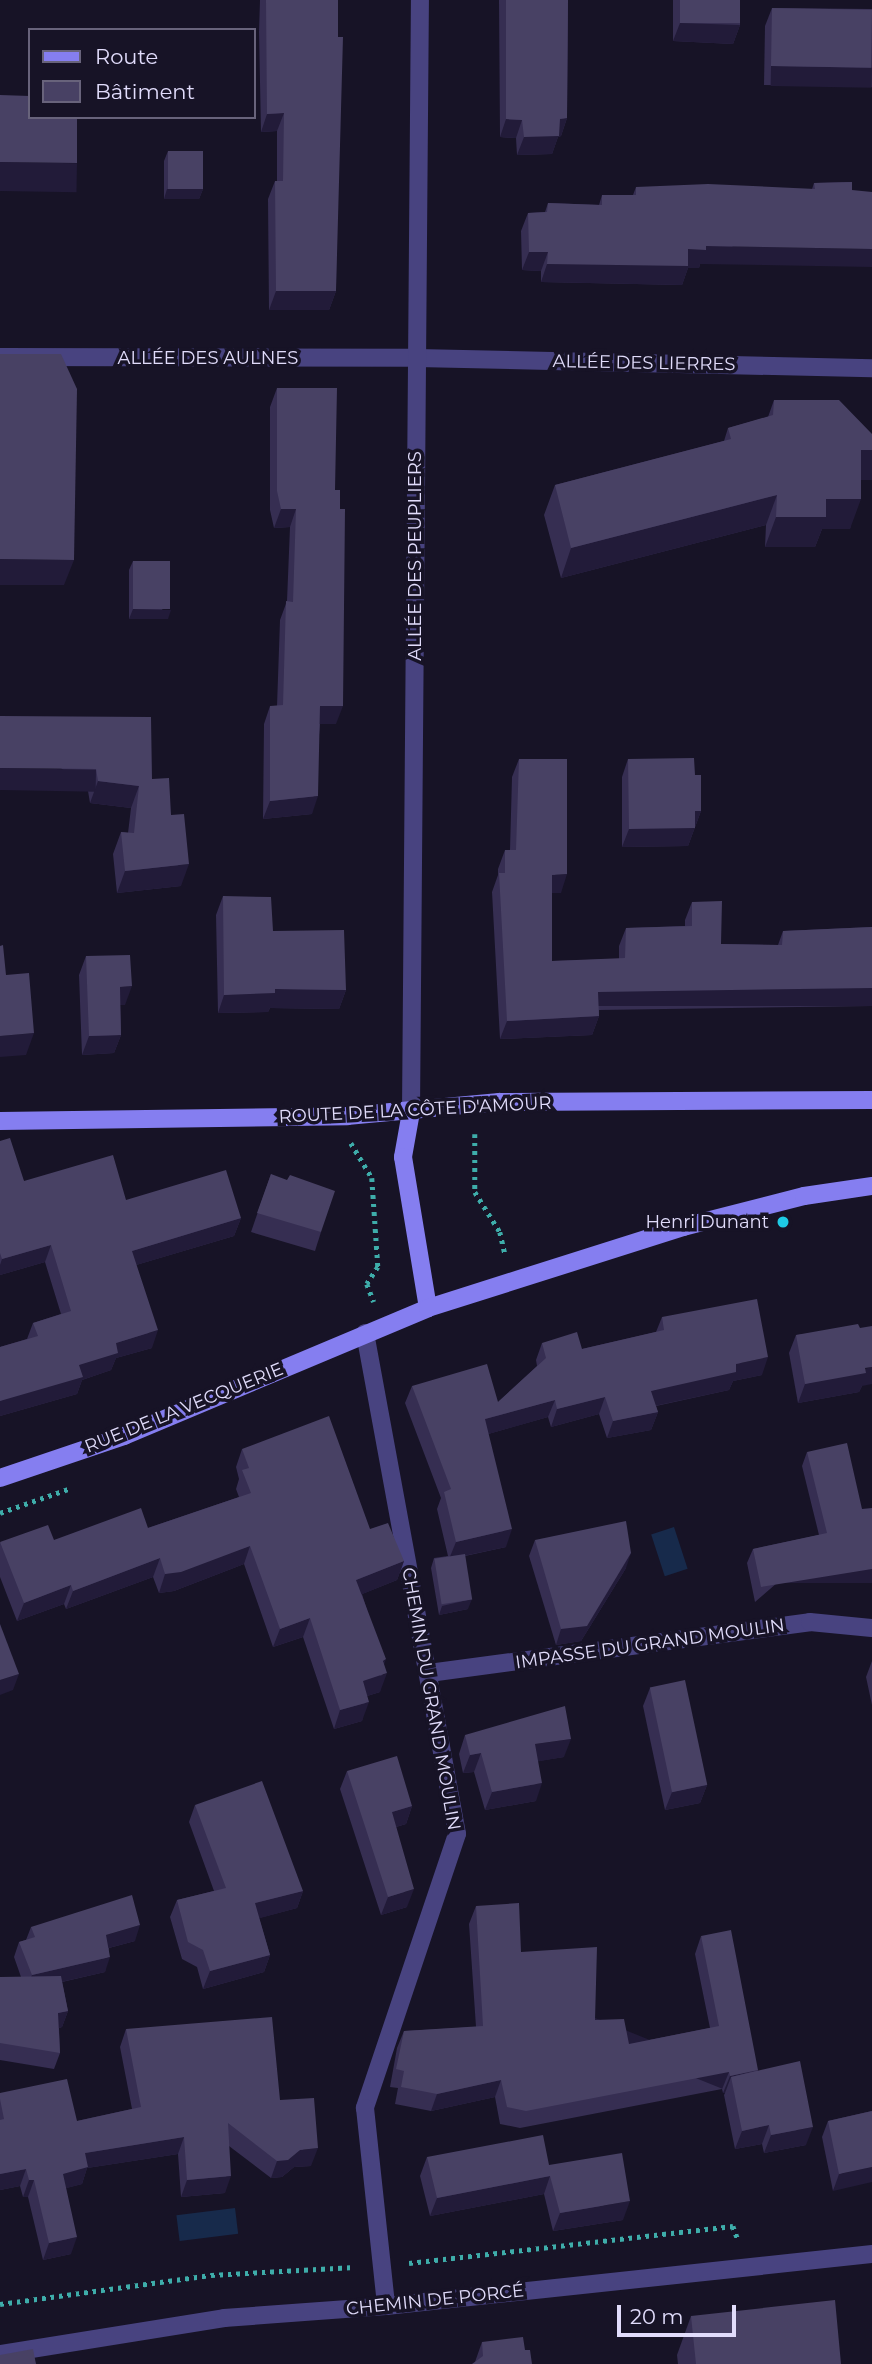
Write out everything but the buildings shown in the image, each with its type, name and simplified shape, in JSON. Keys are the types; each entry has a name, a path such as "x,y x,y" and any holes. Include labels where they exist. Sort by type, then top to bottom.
{"main road":[{"name":"ROUTE DE LA CÔTE D'AMOUR","path":"0,1121 346,1116 475,1104 872,1100"},
{"path":"411,1112 403,1157 428,1308"},
{"path":"365,1332 428,1308 683,1227 804,1196 872,1186"},
{"name":"RUE DE LA VECQUERIE","path":"0,1478 124,1436 365,1332"}],"street":[{"name":"ALLÉE DES PEUPLIERS","path":"411,1112 420,0"},
{"name":"ALLÉE DES AULNES","path":"0,357 416,358"},
{"name":"ALLÉE DES LIERRES","path":"416,358 872,368"},
{"name":"CHEMIN DU GRAND MOULIN","path":"365,1332 372,1387 429,1673 457,1834 365,2108 386,2306"},
{"name":"IMPASSE DU GRAND MOULIN","path":"429,1673 810,1622 872,1628"},
{"name":"CHEMIN DE PORCÉ","path":"0,2354 224,2318 386,2306 872,2254"}],"path":[{"path":"475,1104 475,1192 500,1231 512,1281"},
{"path":"346,1116 349,1139 372,1178 378,1267 367,1284 383,1325"},
{"path":"0,1513 74,1487"}],"water":[{"path":"674,1527 688,1569 665,1576 651,1534"},
{"path":"235,2208 238,2234 180,2241 176,2215"}],"place":[{"name":"Henri Dunant","path":"783,1222"}]}
